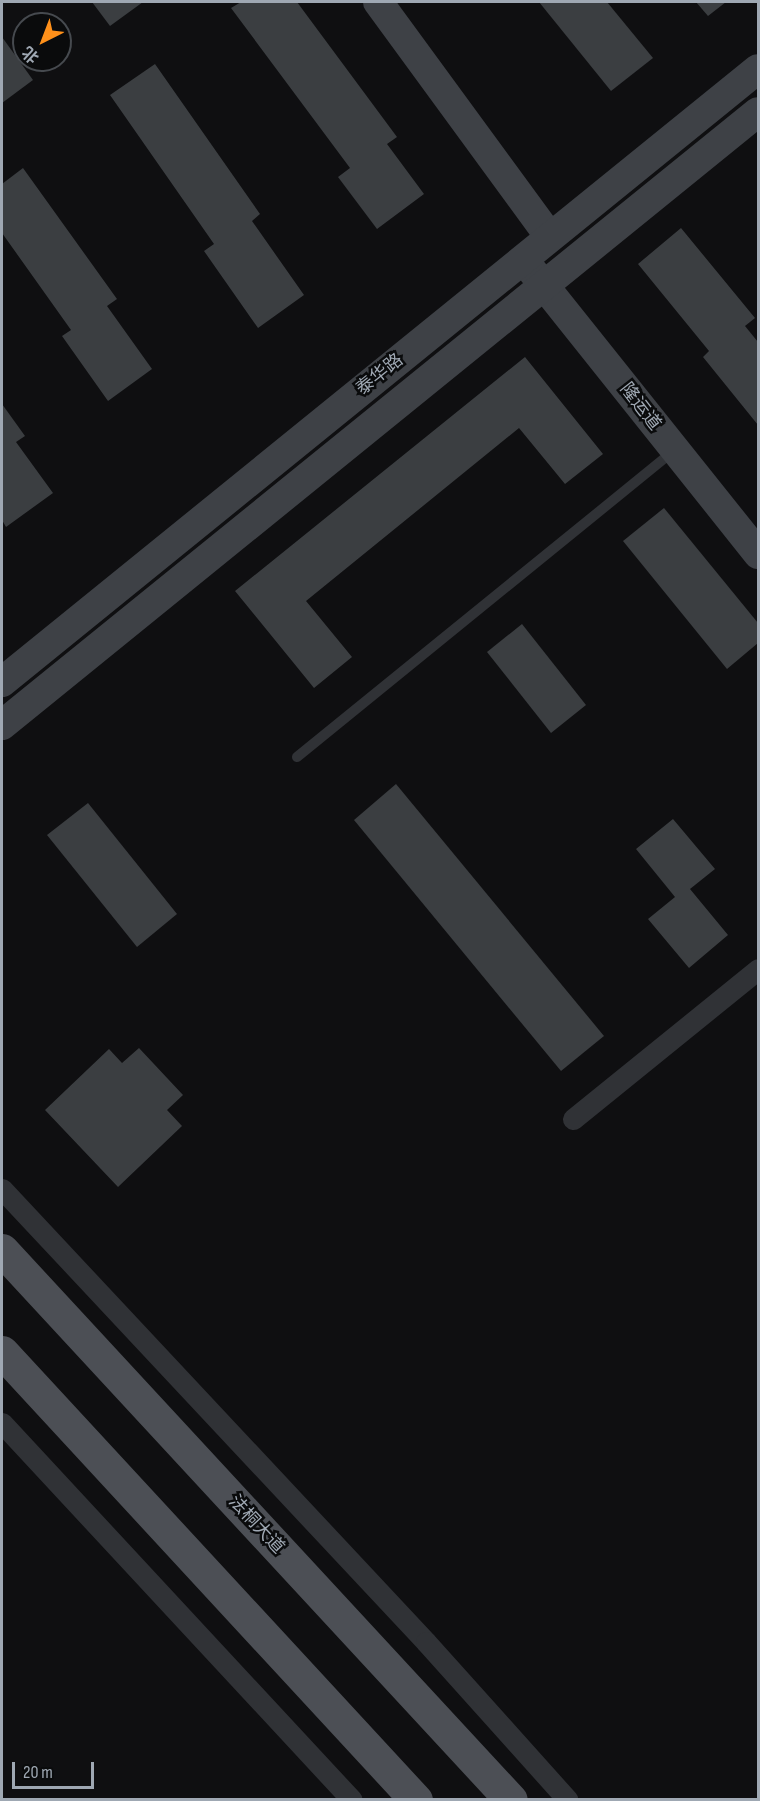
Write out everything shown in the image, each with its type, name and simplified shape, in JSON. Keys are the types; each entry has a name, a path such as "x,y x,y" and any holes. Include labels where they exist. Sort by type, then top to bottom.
{"main road":[{"path":"378,2 550,237"},
{"name":"泰华路","path":"2,682 759,69"},
{"name":"泰华路","path":"2,725 543,284 759,112"},
{"name":"隆运道","path":"523,259 759,554"},
{"name":"法桐大道","path":"2,1250 511,1800"},
{"path":"2,1352 416,1800"}],"street":[{"path":"573,1119 759,969"},
{"path":"2,1189 426,1642 568,1800"},
{"path":"2,1423 352,1800"}],"lane":[{"path":"297,757 675,450"}],"building":[{"path":"92,2 143,2 110,26"},
{"path":"241,2 297,2 397,137 387,144 424,194 377,229 338,177 350,168 231,8"},
{"path":"539,2 607,2 653,58 611,91"},
{"path":"696,2 726,2 708,16"},
{"path":"2,37 12,51 12,72 27,72 33,80 2,103"},
{"path":"155,64 260,214 252,221 304,295 258,328 204,251 214,244 110,95"},
{"path":"23,168 117,299 107,306 152,369 108,401 62,336 71,330 2,233 2,184"},
{"path":"681,228 755,318 745,326 758,342 758,425 703,357 709,351 638,264"},
{"path":"525,357 603,454 565,484 519,428 306,601 352,657 314,688 235,591"},
{"path":"2,404 25,436 16,442 53,493 6,527 2,520"},
{"path":"664,508 758,623 758,643 727,669 623,541"},
{"path":"522,624 586,705 551,733 487,652"},
{"path":"396,784 604,1036 561,1071 354,820"},
{"path":"88,803 177,914 137,947 47,835"},
{"path":"673,819 715,869 690,889 728,935 689,968 648,919 675,897 636,849"},
{"path":"139,1048 183,1095 167,1110 182,1126 118,1187 45,1110 109,1049 122,1063"}]}
